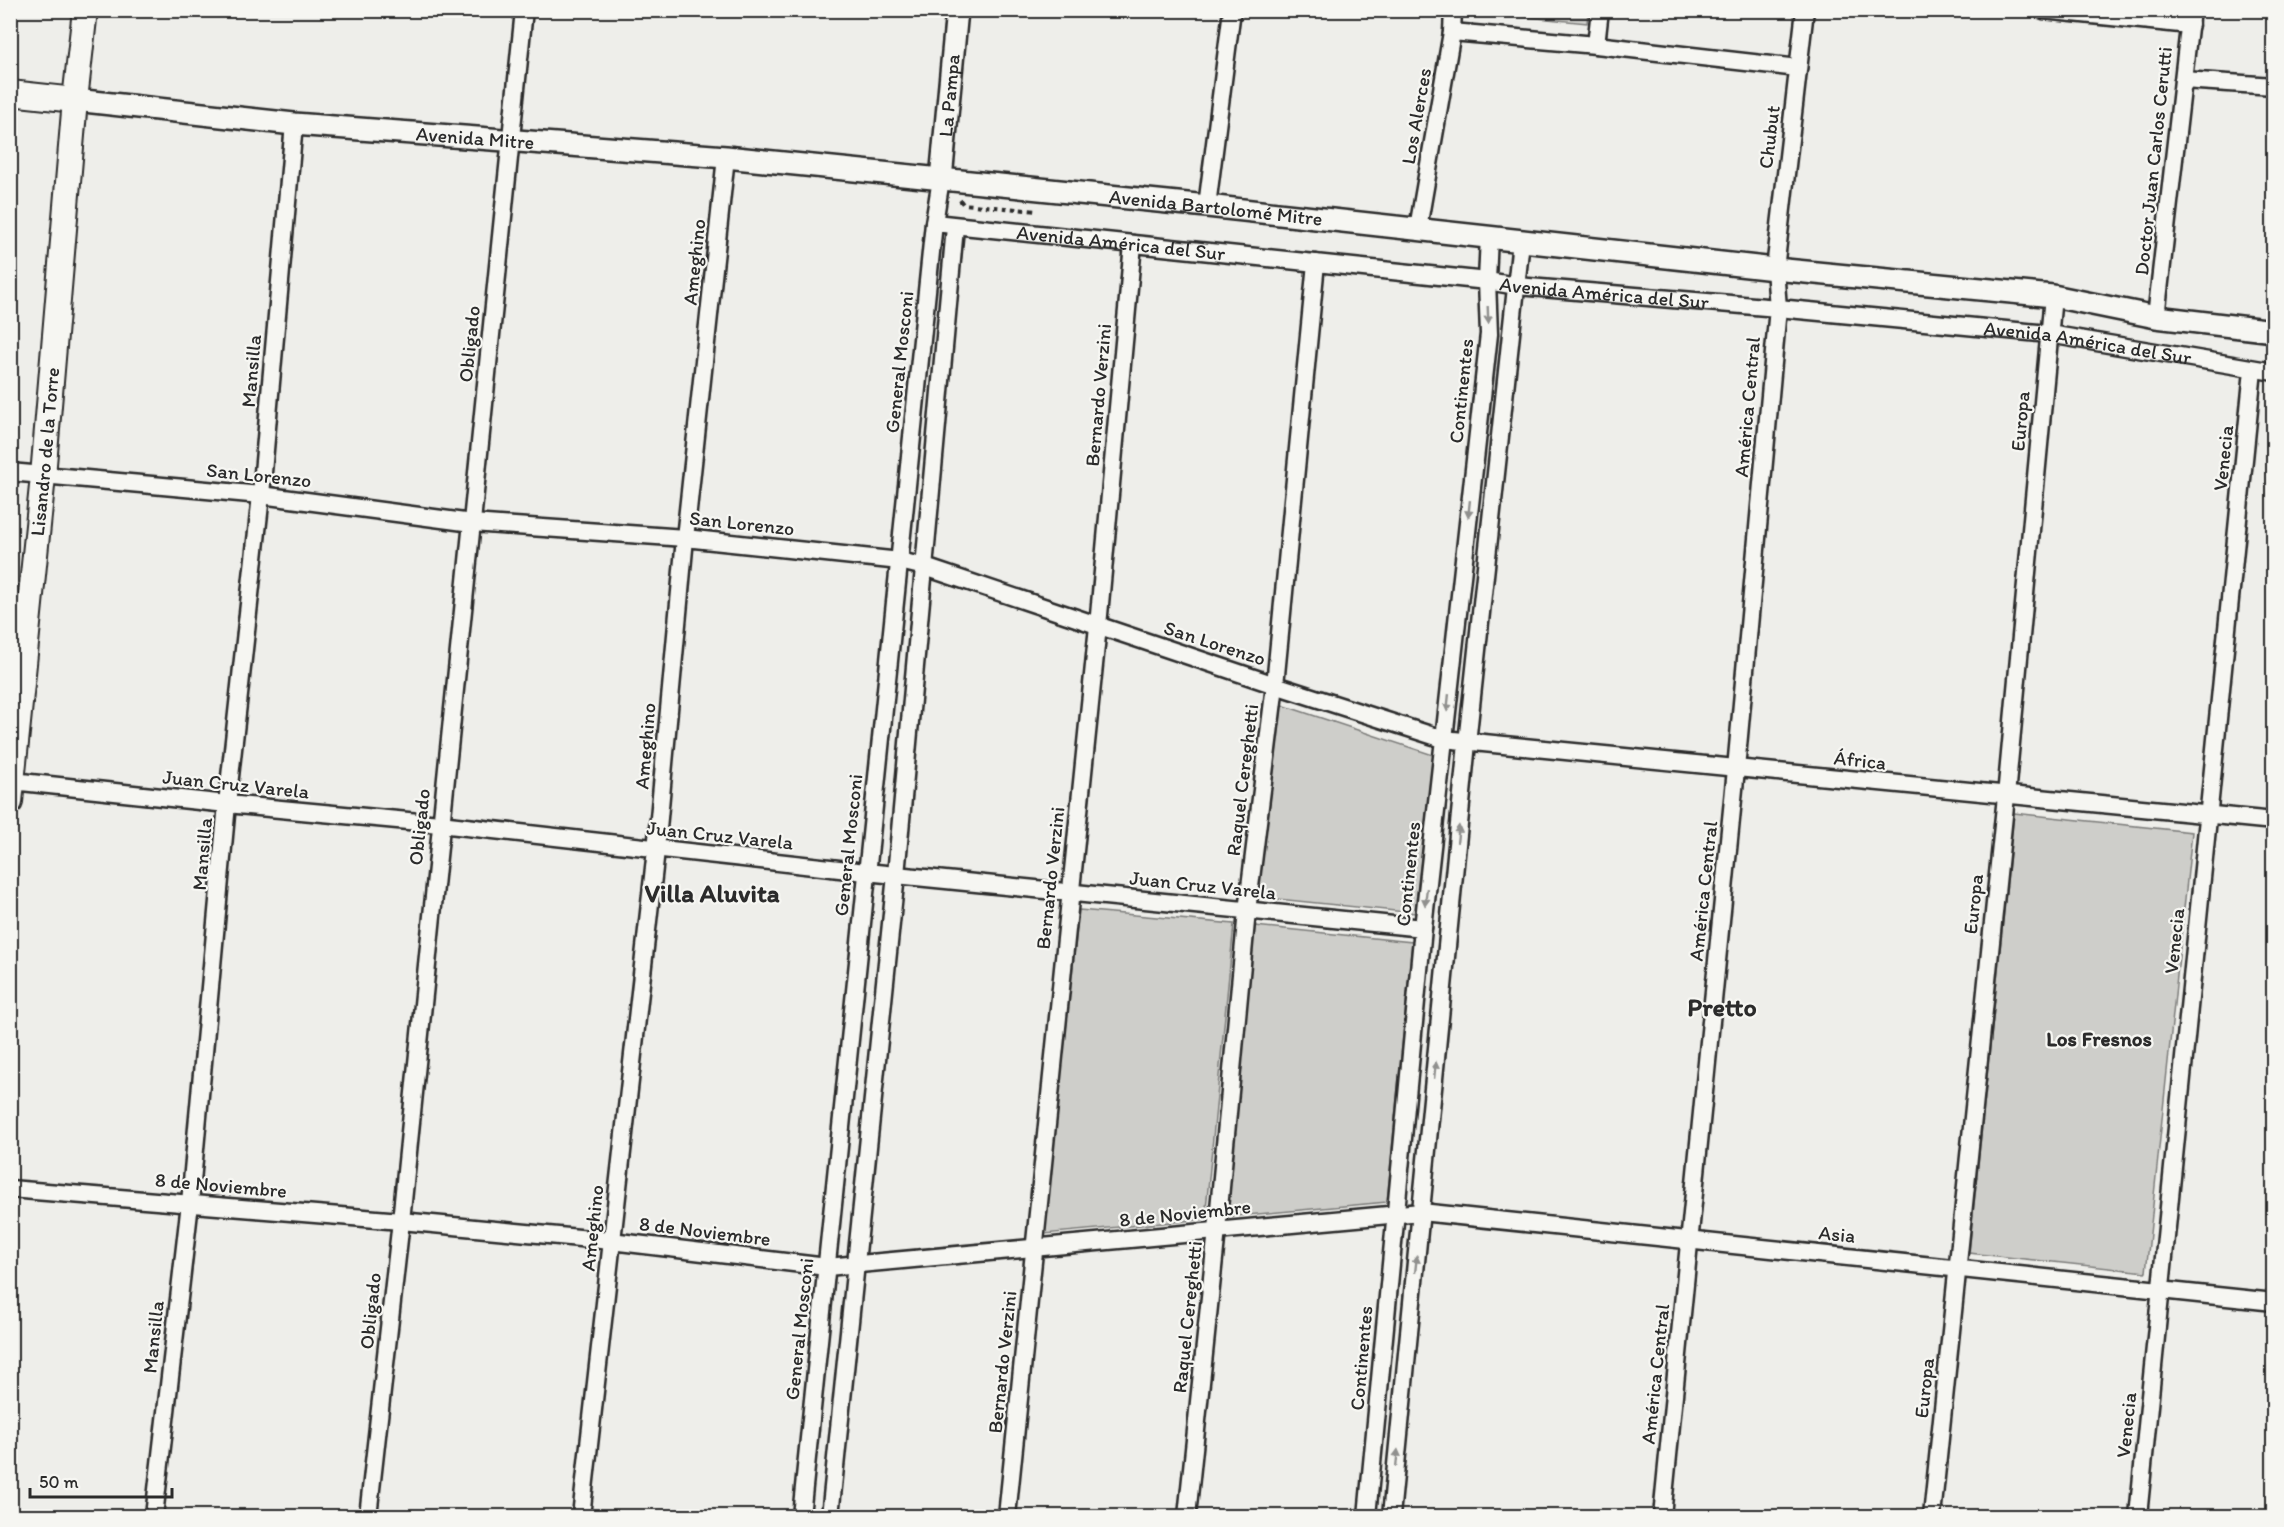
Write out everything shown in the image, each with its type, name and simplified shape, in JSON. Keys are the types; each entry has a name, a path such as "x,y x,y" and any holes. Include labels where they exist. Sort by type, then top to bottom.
{"main road":[{"name":"Lisandro de la Torre","path":"11,792 43,476 75,100 85,10"},
{"name":"Avenida Mitre","path":"10,93 75,100"}],"street":[{"name":"Obligado","path":"368,1516 401,1221 524,10"},
{"name":"La Pampa","path":"941,179 957,10"},
{"path":"1207,206 1232,10"},
{"name":"Los Alerces","path":"1418,228 1452,32 1453,10"},
{"path":"1596,45 1600,10"},
{"name":"Chubut","path":"1775,269 1805,10"},
{"path":"2043,10 2191,18"},
{"name":"Doctor Juan Carlos Cerutti","path":"2156,316 2191,18"},
{"path":"1452,32 1596,45 1798,68"},
{"path":"2182,80 2274,86"},
{"name":"Avenida Mitre","path":"75,100 294,124 726,158 941,179"},
{"name":"Mansilla","path":"154,1516 190,1203 227,804 261,495 294,124"},
{"name":"Ameghino","path":"581,1516 656,850 685,538 726,158"},
{"name":"Avenida Bartolomé Mitre","path":"941,179 1489,236"},
{"name":"General Mosconi","path":"801,1516 866,872 934,223 941,179"},
{"name":"Avenida América del Sur","path":"934,223 1517,286 2049,334 2274,372"},
{"path":"830,1516 896,874 955,226"},
{"name":"Avenida América del Sur","path":"1489,236 1775,269 2053,296 2156,316 2274,331"},
{"name":"Continentes","path":"1367,1516 1423,928 1489,334 1487,281 1489,236"},
{"path":"1391,1516 1467,743 1521,241"},
{"name":"Bernardo Verzini","path":"1007,1516 1098,626 1133,244"},
{"name":"Raquel Cereghetti","path":"1187,1516 1247,911 1275,685 1316,263"},
{"name":"América Central","path":"1662,1516 1736,769 1778,308 1775,269"},
{"name":"Europa","path":"1932,1516 2006,796 2053,296"},
{"name":"Venecia","path":"2138,1516 2253,370"},
{"name":"San Lorenzo","path":"10,472 261,495 472,523 685,538 900,561 925,567 1443,739"},
{"name":"África","path":"1443,739 2274,821"},
{"name":"Juan Cruz Varela","path":"11,792 227,804 440,824 656,850 1423,928"},
{"name":"8 de Noviembre","path":"10,1189 401,1221 611,1241 827,1267 1395,1214"},
{"name":"Asia","path":"1395,1214 1422,1212 2274,1302"}],"shaded area":[{"path":"1458,10 1588,11 1587,23"},
{"path":"1282,705 1433,755 1415,913 1258,897"},
{"path":"2014,813 2192,832 2146,1272 1969,1253"},
{"path":"1079,910 1234,924 1205,1219 1044,1234"},
{"path":"1255,926 1412,942 1387,1202 1226,1217"}],"district":[{"name":"Villa Aluvita","path":"712,893"},
{"name":"Pretto","path":"1722,1007"},
{"name":"Los Fresnos","path":"2099,1038"}]}
